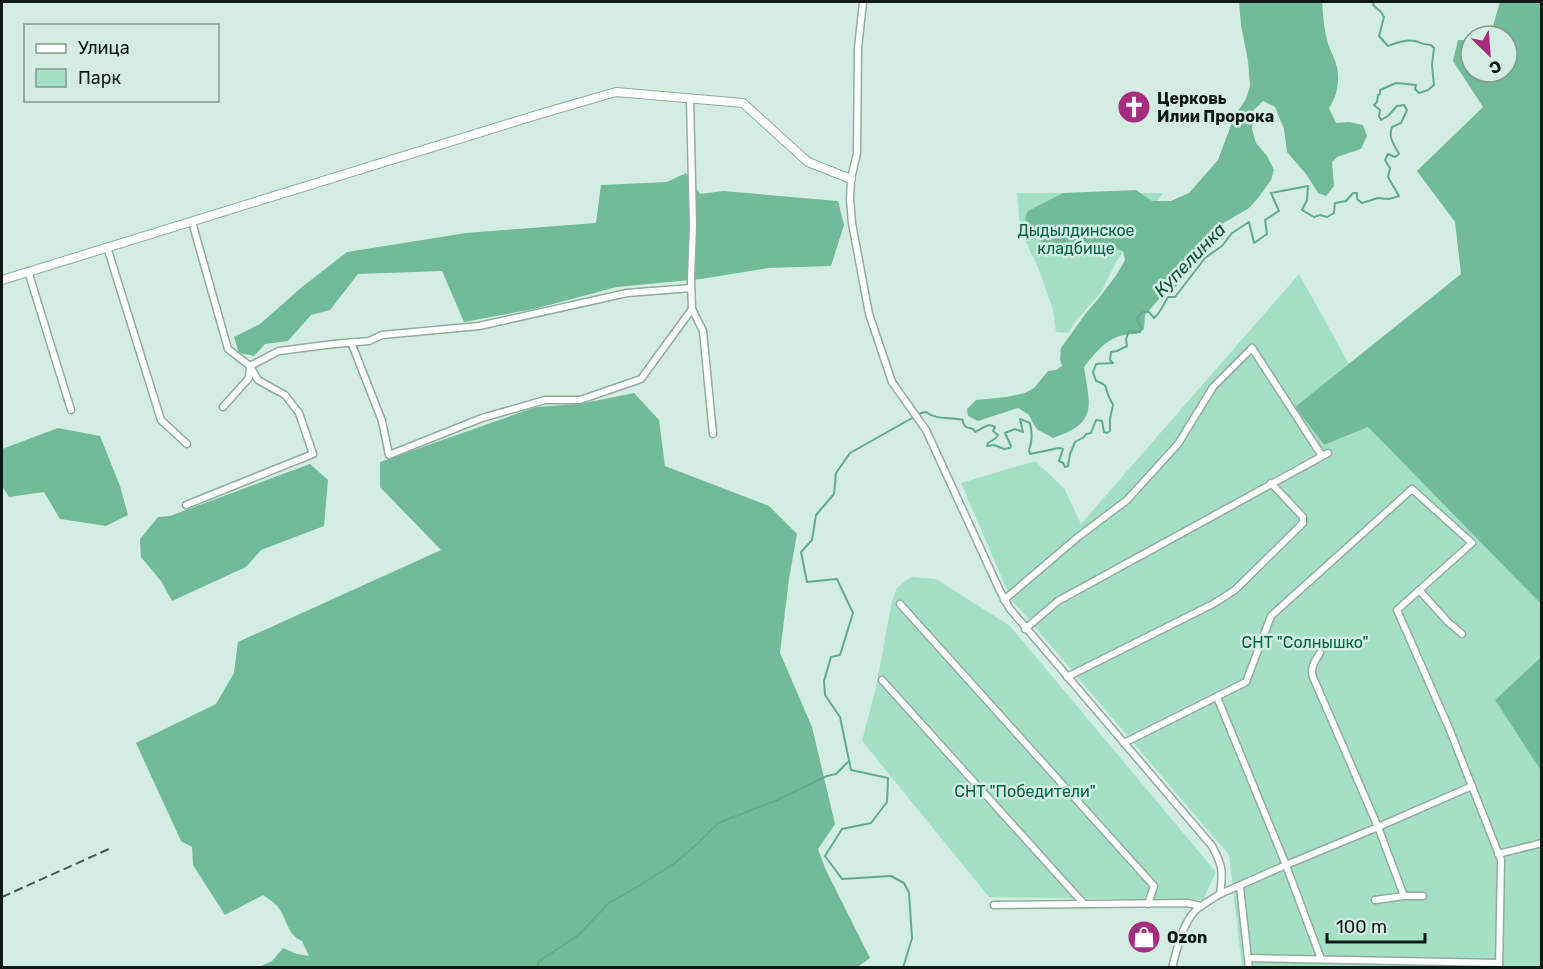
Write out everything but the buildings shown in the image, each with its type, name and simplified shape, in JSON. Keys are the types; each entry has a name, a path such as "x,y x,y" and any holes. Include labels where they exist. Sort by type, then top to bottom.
{"street":[{"path":"863,2 858,48 857,153 851,179 850,199 852,223 869,315 892,382 921,422 1004,600 1025,629 1212,846 1223,873 1220,894"},
{"path":"2,280 616,92 743,103 808,162 851,179"},
{"path":"690,98 692,309 703,331 713,434"},
{"path":"186,505 313,454 299,413 285,395 258,380 250,366 228,349 192,222"},
{"path":"107,247 160,420 187,444"},
{"path":"28,271 70,410"},
{"path":"250,366 279,351 369,341 382,335 479,326 627,292 691,288"},
{"path":"351,342 382,421 389,455 482,418 545,400 580,400 641,379 692,309"},
{"path":"1004,600 1078,537 1127,500 1178,444 1213,387 1252,348 1325,454 1058,601 1025,629"},
{"path":"223,407 249,378 250,366"},
{"path":"1067,677 1213,604 1235,590 1303,523 1303,517 1271,483"},
{"path":"1124,743 1246,682 1271,616 1412,489 1472,543 1397,609 1501,860 1499,965 1248,958"},
{"path":"1419,591 1462,634"},
{"path":"900,604 1154,886 1148,904"},
{"path":"1320,654 1312,666 1313,676 1378,827 1404,896"},
{"path":"882,680 1084,904"},
{"path":"1217,697 1286,865 1321,959"},
{"path":"1172,968 1189,919 1202,906 1220,894 1472,786"},
{"path":"1498,854 1542,843"},
{"path":"1239,887 1249,968"},
{"path":"1375,900 1423,896"},
{"path":"994,905 1187,903 1202,906"}],"green space":[{"path":"1239,2 1322,2 1328,44 1338,72 1336,94 1329,108 1336,123 1349,122 1363,125 1367,136 1361,149 1337,157 1332,162 1334,186 1326,196 1318,193 1306,174 1287,152 1284,129 1275,107 1263,101 1253,111 1252,129 1256,143 1267,156 1274,170 1271,180 1249,208 1212,230 1201,241 1178,285 1159,299 1145,315 1144,329 1137,334 1120,336 1106,343 1084,367 1089,403 1088,412 1078,426 1053,438 1038,430 1029,415 1018,408 978,421 968,416 967,409 976,400 1025,393 1034,388 1048,371 1062,366 1061,348 1125,260 1123,251 1111,247 1078,248 1042,242 1029,232 1025,218 1028,211 1063,193 1136,190 1152,201 1171,201 1189,193 1218,160 1234,117 1246,99 1250,86"},
{"path":"1500,2 1541,2 1541,604 1368,427 1324,445 1295,407 1461,274 1455,222 1417,171 1483,107 1468,84 1519,84 1519,24 1494,24"},
{"path":"1459,40 1459,70 1453,61"},
{"path":"686,173 700,194 723,191 838,201 844,225 831,266 768,268 701,279 617,287 534,309 464,322 442,271 358,274 330,310 311,315 288,341 265,344 254,356 239,353 234,337 260,324 347,252 466,233 596,223 601,185 667,182"},
{"name":"Дыдылдинское кладбище","path":"1017,193 1163,193 1116,262 1100,294 1074,323 1069,333 1056,332 1053,310 1019,218"},
{"name":"СНТ \"Солнышко\"","path":"1299,274 1349,364 1295,408 1324,445 1368,427 1541,604 1541,657 1495,700 1541,771 1541,967 1242,967 1229,855 1011,599 961,483 1035,461 1064,488 1081,524"},
{"path":"634,393 659,420 665,466 769,506 797,534 780,653 812,727 835,824 818,849 825,868 870,958 854,968 259,967 272,961 283,948 309,956 302,941 290,931 278,907 263,895 225,915 193,865 192,847 181,841 136,743 216,704 234,673 238,642 441,550 380,487 380,462 536,407 579,404"},
{"path":"58,428 100,436 120,486 128,515 106,526 60,519 44,492 9,497 2,486 2,449"},
{"path":"310,464 328,480 324,526 261,550 246,567 172,601 161,581 141,557 140,539 158,517 170,516"},
{"name":"СНТ \"Победители\"","path":"911,577 936,579 1010,626 1216,872 1203,900 989,897 862,741 876,687 892,601 897,588"},
{"path":"1541,657 1541,771 1495,700"}],"waterway":[{"name":"Купелинка","path":"903,968 912,938 909,893 904,883 891,876 842,879 825,856 842,829 871,823 887,802 888,778 851,770 840,717 825,695 824,681 831,657 840,655 853,613 837,579 807,582 801,552 812,540 816,515 834,494 836,473 850,453 926,412 939,417 963,420 966,427 975,432 987,426 995,427 993,431 998,435 987,446 994,445 1004,449 1011,446 1005,433 1015,429 1023,432 1020,419 1030,423 1032,436 1030,454 1063,449 1059,461 1065,467 1068,466 1075,442 1091,433 1096,420 1102,421 1104,432 1110,431 1113,405 1105,386 1096,381 1093,372 1096,364 1113,363 1110,360 1111,352 1127,346 1126,339 1129,331 1140,332 1142,328 1137,318 1143,312 1149,312 1154,318 1168,297 1175,297 1205,258 1222,246 1232,233 1249,222 1254,243 1267,234 1265,220 1279,211 1271,193 1308,186 1307,200 1302,210 1314,217 1320,215 1327,217 1334,213 1335,203 1346,201 1353,193 1357,193 1357,199 1362,203 1378,198 1389,199 1399,196 1388,177 1390,168 1385,160 1388,154 1395,157 1399,154 1392,141 1391,131 1392,127 1401,123 1407,110 1404,105 1397,106 1381,120 1380,110 1374,105 1380,90 1396,83 1416,85 1415,89 1419,93 1434,85 1432,65 1434,48 1415,41 1388,46 1379,36 1384,17 1373,5 1374,2"},
{"path":"537,968 539,961 576,937 609,903 675,863 718,823 836,774 849,761"}],"railway":[{"path":"2,897 111,848"}],"place":[{"name":"Церковь Илии Пророка","path":"1134,107"},
{"name":"Ozon","path":"1144,937"}]}
